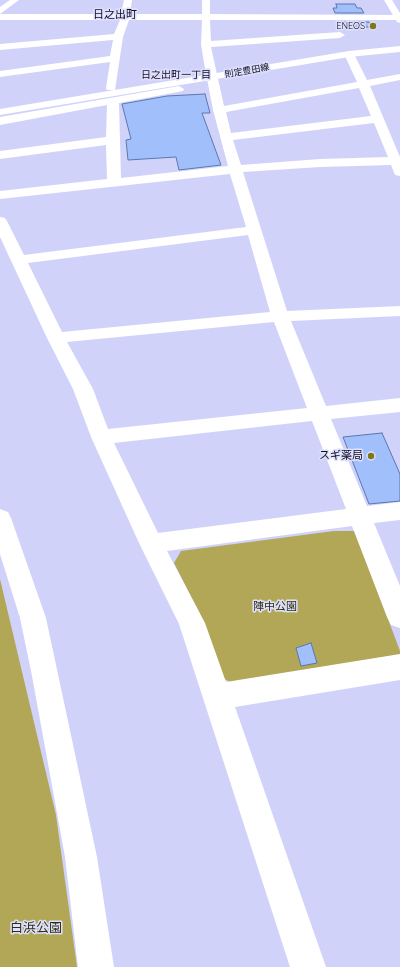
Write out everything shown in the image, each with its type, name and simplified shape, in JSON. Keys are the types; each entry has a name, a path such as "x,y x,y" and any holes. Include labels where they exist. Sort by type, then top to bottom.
{"main road":[{"path":"0,11 15,0"},
{"path":"114,182 112,140 114,58 128,0"},
{"path":"206,0 206,44 219,110 280,316 358,516 400,617"},
{"path":"388,0 399,19"},
{"path":"0,195 237,168 320,163 398,165 363,83 327,6"},
{"path":"0,17 333,17 399,19"},
{"path":"206,44 340,35"},
{"path":"0,47 118,37"},
{"name":"則定豊田線","path":"0,112 113,94 212,74 400,43"},
{"name":"則定豊田線","path":"349,52 400,49"},
{"path":"0,74 114,58"},
{"path":"219,110 400,77"},
{"path":"0,121 113,94 179,89"},
{"name":"則定豊田線","path":"0,106 113,94"},
{"path":"226,137 378,120"},
{"path":"0,155 112,140"},
{"path":"0,221 56,338 83,389 101,437 151,543 192,623 308,967"},
{"path":"18,260 254,230"},
{"path":"56,338 280,316 400,310"},
{"path":"101,437 399,406"},
{"path":"151,543 400,511"},
{"path":"0,518 33,618 46,676 81,857 96,967"},
{"path":"216,697 400,667"}],"green space":[{"name":"陣中公園","path":"334,531 355,531 400,651 400,660 232,683 221,677 200,614 174,563 181,551"},
{"name":"白浜公園","path":"0,579 56,815 77,967 0,967"}],"building":[{"path":"336,4 355,4 357,8 361,8 364,13 335,13 333,8 337,8"},
{"path":"339,22 369,22 372,27 342,27"},
{"path":"205,94 210,113 202,113 221,165 179,170 176,157 128,160 126,140 131,139 122,104 167,96"},
{"name":"スギ薬局","path":"382,433 400,474 400,501 369,504 343,437"},
{"path":"311,643 317,663 301,666 296,648"}],"place":[{"name":"ENEOS","path":"373,26"},
{"name":"スギ薬局","path":"371,456"}],"district":[{"name":"日之出町","path":"115,15"},
{"name":"日之出町一丁目","path":"176,75"}]}
